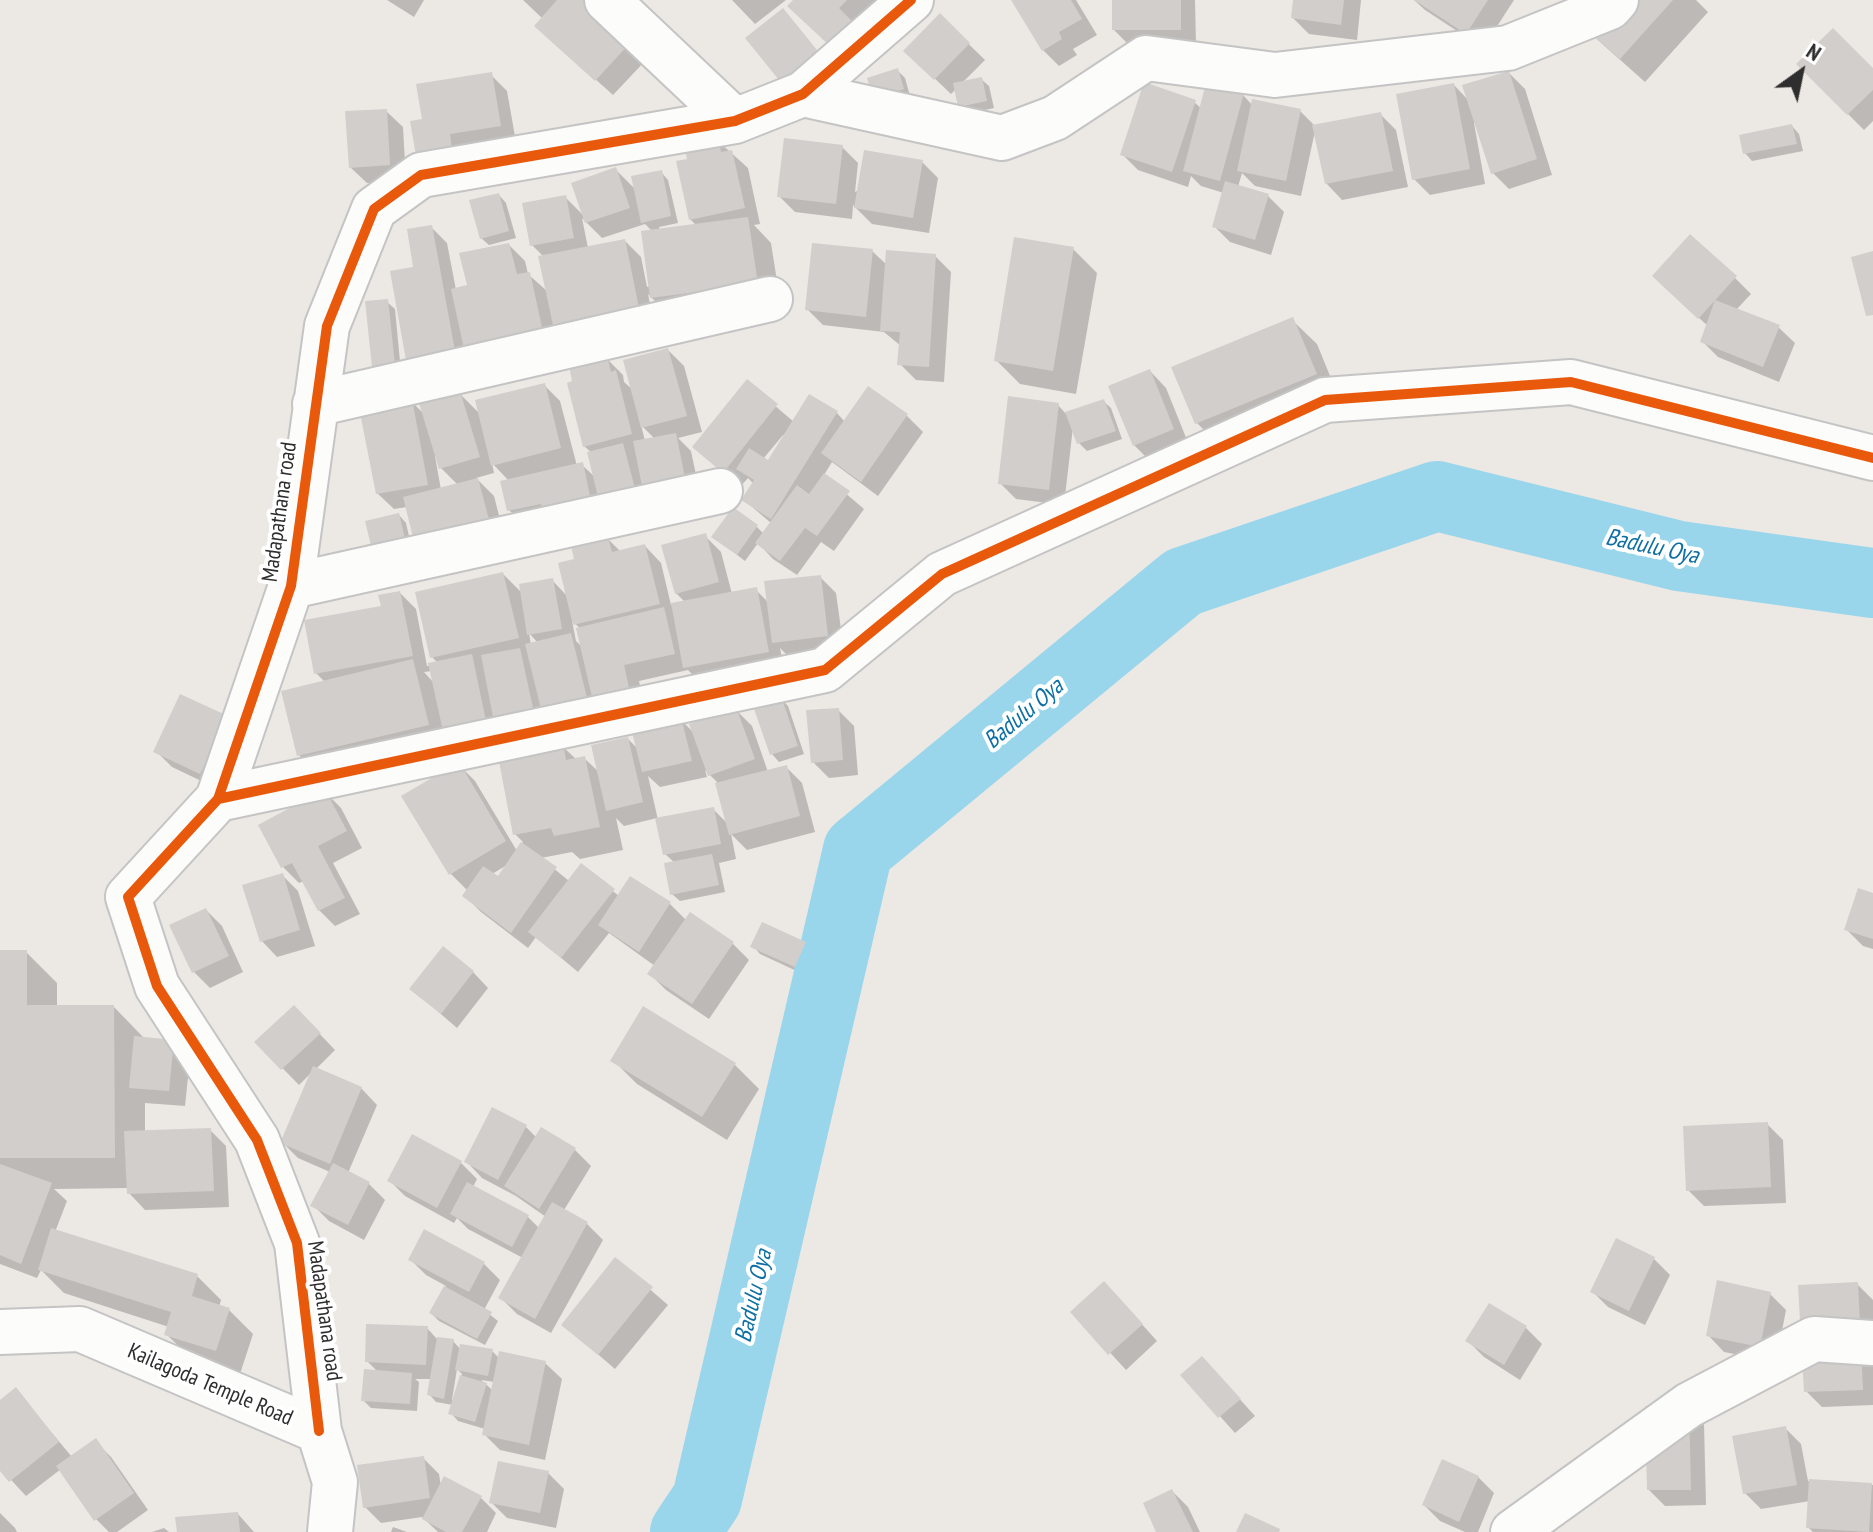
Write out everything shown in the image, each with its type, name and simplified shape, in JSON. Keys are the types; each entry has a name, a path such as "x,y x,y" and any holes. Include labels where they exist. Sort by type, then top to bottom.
{"street":[{"path":"607,0 735,121"},
{"name":"Madapathana road","path":"319,1431 297,1243 257,1140 157,986 128,897 218,799 291,586 327,326 374,209 421,175 735,121 803,94 911,0"},
{"path":"803,94 1002,138 1055,118 1146,58 1275,75 1508,48 1610,7 1616,0"},
{"path":"315,404 770,299"},
{"path":"218,799 825,670 942,574 1325,400 1571,382 1873,458"},
{"path":"291,586 720,491"},
{"name":"Kailagoda Temple Road","path":"0,1332 80,1329 319,1431 335,1482 330,1532"},
{"path":"1513,1532 1689,1405 1814,1339 1873,1343"}],"building":[{"path":"557,0 585,0 631,42 595,81 534,26"},
{"path":"793,0 847,0 839,8 853,22 831,47 787,6"},
{"path":"1011,0 1071,0 1082,19 1059,32 1062,39 1042,51"},
{"path":"1112,0 1181,0 1181,30 1112,30"},
{"path":"1293,0 1344,0 1341,25 1291,18"},
{"path":"1414,0 1488,0 1466,34"},
{"path":"1571,0 1673,0 1620,59 1563,9"},
{"path":"783,8 821,55 783,85 745,38"},
{"path":"940,13 970,43 934,80 903,51"},
{"path":"1833,28 1873,68 1873,90 1847,115 1796,64"},
{"path":"898,68 904,89 873,99 867,78"},
{"path":"1509,71 1537,159 1491,174 1462,85"},
{"path":"492,72 501,126 450,134 452,150 416,156 410,121 422,119 416,84"},
{"path":"982,77 987,101 958,107 953,83"},
{"path":"1144,82 1196,100 1172,172 1120,155"},
{"path":"1206,83 1244,93 1220,181 1183,171"},
{"path":"1454,83 1470,169 1412,180 1396,94"},
{"path":"1252,99 1301,109 1286,181 1237,171"},
{"path":"387,109 390,165 349,168 345,111"},
{"path":"1381,112 1393,171 1325,184 1312,125"},
{"path":"1792,124 1797,144 1743,154 1739,135"},
{"path":"718,138 721,152 732,150 745,208 689,220 676,161 687,159 684,145"},
{"path":"784,138 843,145 836,204 777,197"},
{"path":"864,150 923,160 913,218 854,208"},
{"path":"616,167 630,208 585,223 571,183"},
{"path":"662,170 671,216 641,223 631,176"},
{"path":"1225,181 1269,194 1255,240 1212,227"},
{"path":"499,193 509,231 480,239 469,200"},
{"path":"566,195 574,238 530,246 522,203"},
{"path":"748,217 758,284 650,298 641,231"},
{"path":"432,225 455,351 406,360 390,271 413,267 407,229"},
{"path":"1690,234 1737,276 1698,319 1652,276"},
{"path":"1014,237 1074,247 1053,371 994,361"},
{"path":"625,239 639,308 553,325 538,256"},
{"path":"509,243 517,274 530,272 543,332 464,349 451,289 467,285 459,253"},
{"path":"812,243 873,249 866,317 805,310"},
{"path":"886,250 936,254 929,367 897,365 900,332 880,331"},
{"path":"1873,251 1873,315 1866,316 1851,257"},
{"path":"388,299 395,365 372,367 365,301"},
{"path":"1715,300 1780,325 1763,367 1700,342"},
{"path":"1293,317 1317,374 1195,424 1171,367"},
{"path":"668,348 687,416 641,428 623,360"},
{"path":"607,356 611,372 616,370 632,434 583,447 567,383 572,381 569,366"},
{"path":"1150,369 1174,429 1133,446 1108,386"},
{"path":"747,379 778,404 723,473 692,447"},
{"path":"545,383 561,448 491,466 475,400"},
{"path":"868,386 908,414 861,482 821,453"},
{"path":"460,391 480,457 439,469 419,403"},
{"path":"809,394 838,411 771,519 741,500 754,480 736,469 749,448 768,460"},
{"path":"1008,396 1059,403 1049,490 998,484"},
{"path":"412,399 428,485 376,494 359,408"},
{"path":"1104,399 1116,431 1077,444 1065,412"},
{"path":"676,433 686,483 643,491 633,441"},
{"path":"623,443 637,496 600,505 587,452"},
{"path":"583,462 593,511 545,521 541,504 507,511 500,481"},
{"path":"824,473 850,491 817,536 805,528 780,561 755,543 797,485 809,494"},
{"path":"478,478 492,531 416,549 403,497"},
{"path":"733,507 758,525 737,555 711,537"},
{"path":"399,513 407,547 373,554 365,521"},
{"path":"706,533 719,582 675,594 661,545"},
{"path":"608,537 612,552 645,544 660,604 573,625 558,563 574,559 571,546"},
{"path":"503,572 519,638 430,658 415,592"},
{"path":"821,575 828,636 772,643 764,581"},
{"path":"553,578 562,629 527,635 519,584"},
{"path":"757,587 769,652 683,668 671,603"},
{"path":"400,591 413,656 314,674 304,620 381,606 378,595"},
{"path":"664,607 675,654 624,665 629,688 592,697 576,628"},
{"path":"571,633 588,702 542,713 525,644"},
{"path":"520,648 533,708 493,717 481,655"},
{"path":"472,654 486,721 443,731 428,663"},
{"path":"413,659 429,725 297,756 281,691"},
{"path":"180,694 228,716 200,774 153,752"},
{"path":"781,696 798,746 770,755 753,706"},
{"path":"736,707 755,759 708,776 689,724"},
{"path":"839,708 843,760 811,763 806,710"},
{"path":"681,717 692,761 642,772 631,728"},
{"path":"628,737 643,802 606,811 591,745"},
{"path":"563,743 566,760 585,756 600,827 554,836 551,828 513,835 498,756"},
{"path":"459,762 506,841 449,875 401,796"},
{"path":"787,765 800,816 729,835 715,783"},
{"path":"325,789 347,831 318,846 345,898 318,911 292,863 281,868 258,825"},
{"path":"714,807 721,844 663,855 655,818"},
{"path":"521,842 557,867 511,933 462,896 483,866 498,876"},
{"path":"712,854 719,885 670,895 664,863"},
{"path":"581,863 615,889 561,958 528,932"},
{"path":"283,873 300,930 260,942 242,885"},
{"path":"630,876 671,902 639,952 598,925"},
{"path":"1858,888 1873,893 1873,939 1844,930"},
{"path":"206,908 229,956 192,973 169,925"},
{"path":"690,912 734,942 692,1004 647,974"},
{"path":"762,922 806,942 795,967 750,947"},
{"path":"443,946 474,971 441,1014 409,989"},
{"path":"0,950 27,950 27,1005 114,1005 115,1158 0,1158"},
{"path":"294,1005 321,1033 281,1070 254,1042"},
{"path":"643,1006 736,1063 702,1117 610,1061"},
{"path":"134,1036 174,1040 169,1091 129,1088"},
{"path":"313,1066 362,1087 330,1164 280,1143"},
{"path":"492,1107 527,1125 498,1180 464,1162"},
{"path":"1768,1122 1771,1187 1686,1191 1683,1126"},
{"path":"541,1127 576,1148 539,1209 504,1186"},
{"path":"211,1128 214,1191 127,1194 124,1131"},
{"path":"412,1134 462,1161 437,1208 387,1181"},
{"path":"333,1163 370,1182 348,1225 310,1206"},
{"path":"0,1164 52,1183 21,1264 0,1255"},
{"path":"467,1182 529,1215 512,1247 450,1214"},
{"path":"552,1202 588,1222 535,1319 498,1298"},
{"path":"51,1228 198,1274 192,1296 230,1308 216,1351 164,1335 171,1312 38,1270"},
{"path":"424,1229 485,1262 469,1292 408,1260"},
{"path":"1616,1238 1655,1257 1629,1311 1590,1292"},
{"path":"615,1257 653,1287 598,1355 561,1325"},
{"path":"1717,1280 1771,1292 1760,1347 1706,1336"},
{"path":"1104,1281 1143,1324 1108,1355 1070,1312"},
{"path":"1858,1282 1863,1390 1804,1392 1798,1285"},
{"path":"444,1286 492,1312 477,1339 429,1313"},
{"path":"1489,1303 1527,1326 1504,1365 1465,1341"},
{"path":"366,1324 428,1326 426,1365 365,1362"},
{"path":"437,1337 454,1339 444,1399 427,1395"},
{"path":"460,1344 493,1349 488,1376 455,1370"},
{"path":"499,1351 546,1361 529,1445 482,1435"},
{"path":"1202,1356 1241,1399 1218,1418 1180,1375"},
{"path":"364,1369 412,1373 410,1404 361,1401"},
{"path":"460,1375 487,1383 475,1422 448,1414"},
{"path":"16,1387 59,1442 9,1482 0,1471 0,1400"},
{"path":"1689,1405 1691,1490 1647,1490 1645,1406"},
{"path":"1786,1426 1797,1485 1743,1494 1732,1436"},
{"path":"96,1438 134,1493 94,1521 56,1466"},
{"path":"424,1456 430,1498 363,1508 357,1465"},
{"path":"1442,1459 1479,1476 1459,1522 1422,1505"},
{"path":"498,1461 549,1471 540,1513 489,1503"},
{"path":"444,1476 482,1496 462,1532 446,1532 422,1519"},
{"path":"1809,1479 1872,1483 1869,1532 1806,1528"},
{"path":"1172,1489 1193,1532 1156,1532 1143,1503"},
{"path":"238,1512 240,1532 177,1532 175,1517"},
{"path":"1245,1513 1280,1529 1279,1532 1236,1532"}],"waterway":[{"name":"Badulu Oya","path":"685,1532 707,1499 858,850 1183,582 1437,496 1679,556 1873,583"}],"cycle path":[{"path":"319,1431 297,1243 257,1140 157,986 128,897 218,799 291,586 327,326 374,209 421,175 735,121 803,94 911,0"},
{"path":"218,799 825,670 942,574 1325,400 1571,382 1873,458"}]}
